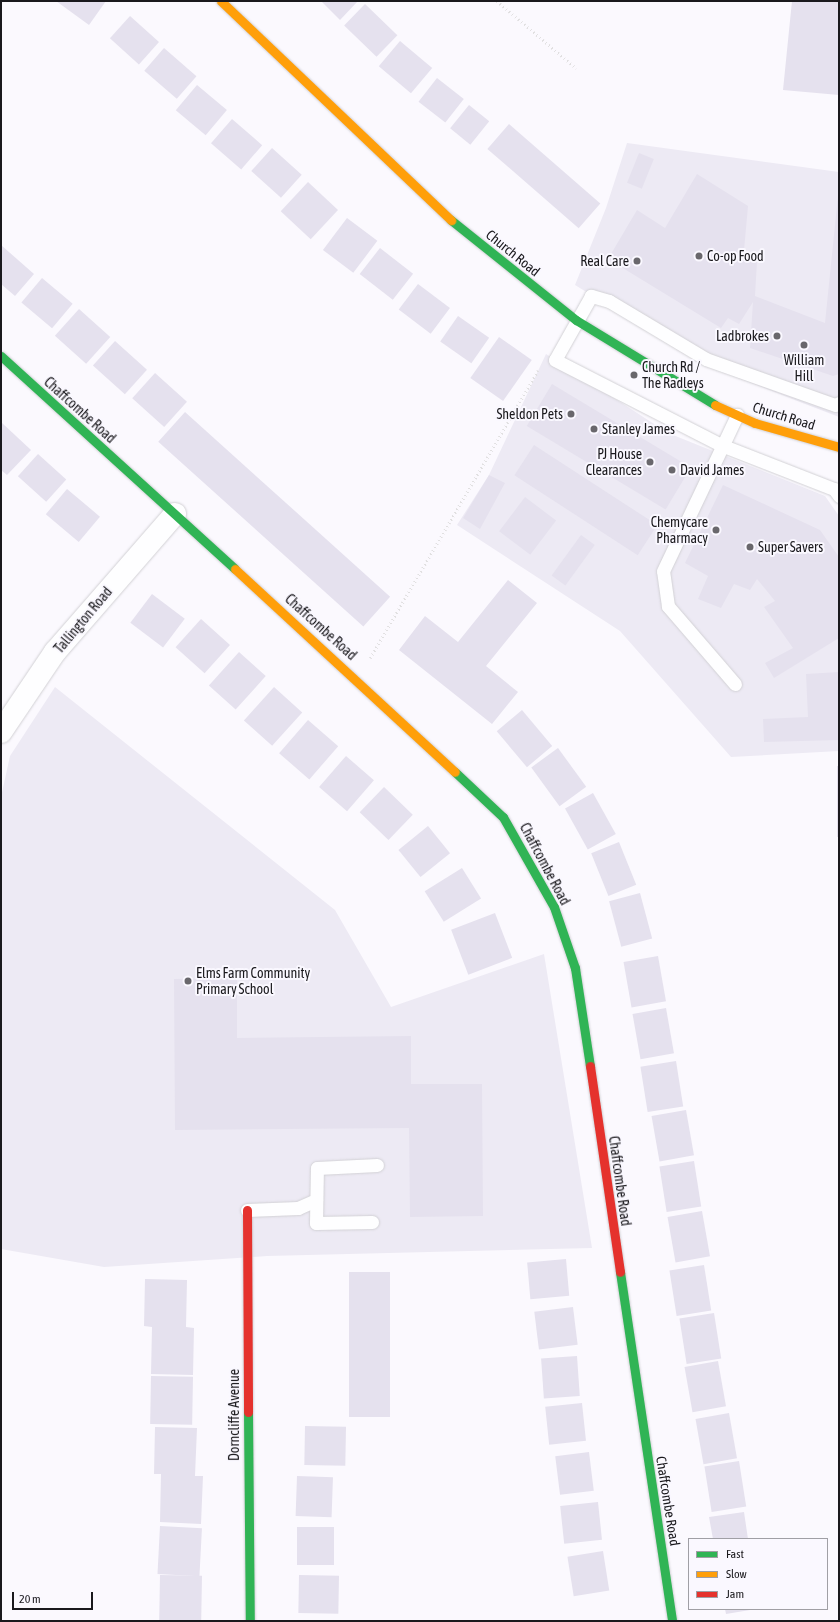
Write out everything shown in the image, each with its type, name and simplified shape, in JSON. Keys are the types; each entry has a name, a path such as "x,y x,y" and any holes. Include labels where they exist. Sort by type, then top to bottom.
{"street":[{"name":"Church Road","path":"221,1 430,204 576,320 684,389 737,415 839,447"},
{"name":"Chaffcombe Road","path":"1,356 358,679 503,817 554,907 572,961 672,1621"},
{"name":"Tallington Road","path":"1,732 55,652 175,514"},
{"name":"Dorncliffe Avenue","path":"247,1210 250,1621"}],"lane":[{"path":"839,403 835,406 706,359 609,301 592,296 576,320 555,360 721,445 834,489 839,496"},
{"path":"735,684 668,606 663,571 721,445 737,415"},
{"path":"372,1222 316,1222 317,1168 377,1165"},
{"path":"247,1210 298,1208 316,1200"}],"path":[{"path":"497,1 576,68"},
{"path":"358,679 441,542 540,365"}],"shaded area":[{"path":"627,143 839,172 839,417 707,366 575,285 606,208"},
{"path":"546,354 668,433 825,496 839,516 839,751 731,757 620,631 457,525 489,475"},
{"name":"Elms Farm Community Primary School","path":"55,687 335,910 391,1007 544,954 592,1248 267,1256 104,1267 1,1249 1,797 10,756"}],"building":[{"path":"56,1 106,1 89,25"},
{"path":"321,1 358,1 340,20"},
{"path":"792,1 839,1 839,95 783,90"},
{"path":"365,4 397,35 377,57 344,26"},
{"path":"130,16 159,42 139,64 110,38"},
{"path":"400,41 432,68 411,93 379,66"},
{"path":"164,48 196,76 177,99 144,71"},
{"path":"437,78 464,99 445,123 419,102"},
{"path":"197,85 227,110 206,135 176,110"},
{"path":"469,105 489,121 470,145 450,128"},
{"path":"232,119 262,145 241,169 211,143"},
{"path":"509,124 600,203 579,228 487,149"},
{"path":"272,148 302,175 281,198 251,171"},
{"path":"639,153 654,159 642,189 627,183"},
{"path":"697,174 748,206 744,250 757,261 755,296 825,323 839,186 839,374 833,376 750,348 753,302 739,324 728,318 721,328 608,259 637,210 665,228"},
{"path":"308,182 338,210 311,239 281,211"},
{"path":"347,218 377,241 353,273 323,250"},
{"path":"1,245 34,274 15,296 1,284"},
{"path":"380,248 413,274 393,300 360,274"},
{"path":"42,278 73,304 52,328 21,303"},
{"path":"418,284 450,308 431,334 399,310"},
{"path":"79,309 110,337 86,364 55,336"},
{"path":"458,316 489,338 471,363 440,341"},
{"path":"499,337 532,360 503,401 470,378"},
{"path":"115,341 147,370 125,394 93,366"},
{"path":"155,373 187,402 164,427 132,398"},
{"path":"552,384 691,467 666,509 527,426"},
{"path":"185,412 390,597 363,626 158,442"},
{"path":"1,422 31,450 7,475 1,470"},
{"path":"534,445 657,525 638,555 514,475"},
{"path":"38,454 66,479 46,502 18,476"},
{"path":"489,475 505,483 480,529 463,518"},
{"path":"723,485 820,530 839,557 839,638 774,678 765,663 793,648 764,607 775,601 757,579 750,590 734,584 721,608 698,599 708,576 685,563"},
{"path":"67,489 100,517 79,542 46,514"},
{"path":"525,497 556,520 530,555 499,531"},
{"path":"581,535 595,545 565,585 552,575"},
{"path":"508,580 537,603 486,666 518,692 492,724 399,650 425,616 458,642"},
{"path":"152,594 185,619 163,647 130,623"},
{"path":"201,619 230,645 205,673 176,647"},
{"path":"239,652 266,676 236,710 209,685"},
{"path":"839,672 839,740 764,742 763,719 808,717 806,674"},
{"path":"274,687 302,712 272,746 244,720"},
{"path":"522,710 552,746 527,767 497,731"},
{"path":"308,720 338,746 309,779 279,753"},
{"path":"558,748 586,787 560,806 531,767"},
{"path":"346,756 374,780 347,811 319,787"},
{"path":"837,766 839,766 839,837 837,837"},
{"path":"384,787 413,815 388,840 360,812"},
{"path":"593,793 616,834 588,850 565,809"},
{"path":"428,826 450,853 420,877 398,850"},
{"path":"619,842 636,885 608,896 591,853"},
{"path":"462,868 481,899 444,922 425,891"},
{"path":"640,893 652,938 621,947 609,901"},
{"path":"495,913 512,958 468,975 451,930"},
{"path":"658,956 666,1001 632,1007 624,962"},
{"path":"237,978 237,1038 411,1036 411,1084 482,1084 483,1216 410,1217 409,1128 175,1130 174,979"},
{"path":"666,1008 674,1053 641,1059 633,1014"},
{"path":"676,1061 683,1106 648,1112 640,1067"},
{"path":"686,1110 694,1155 660,1161 652,1116"},
{"path":"694,1161 701,1206 667,1212 659,1166"},
{"path":"702,1211 710,1256 676,1262 668,1217"},
{"path":"566,1259 569,1296 530,1299 527,1262"},
{"path":"704,1265 711,1310 677,1316 669,1270"},
{"path":"349,1272 390,1272 390,1417 349,1417"},
{"path":"145,1279 187,1280 186,1327 194,1328 193,1375 151,1374 152,1327 144,1326"},
{"path":"573,1307 578,1345 539,1349 534,1312"},
{"path":"714,1313 721,1358 687,1364 679,1318"},
{"path":"577,1356 580,1396 544,1398 541,1359"},
{"path":"718,1361 726,1406 693,1412 685,1367"},
{"path":"151,1376 193,1377 192,1425 150,1424"},
{"path":"582,1403 586,1441 549,1445 545,1407"},
{"path":"729,1413 737,1458 704,1464 696,1419"},
{"path":"305,1426 346,1427 345,1466 304,1465"},
{"path":"155,1427 197,1428 195,1476 203,1476 201,1524 160,1522 161,1474 154,1474"},
{"path":"589,1452 594,1491 560,1495 555,1456"},
{"path":"739,1461 746,1506 712,1512 704,1466"},
{"path":"297,1476 333,1477 332,1517 296,1516"},
{"path":"598,1502 602,1540 564,1544 560,1506"},
{"path":"744,1512 748,1538 713,1538 709,1517"},
{"path":"160,1526 202,1528 199,1576 157,1574"},
{"path":"297,1527 334,1527 334,1565 297,1565"},
{"path":"603,1551 609,1591 574,1596 567,1557"},
{"path":"160,1575 202,1576 201,1621 159,1621"},
{"path":"299,1575 339,1576 338,1614 298,1613"},
{"path":"725,1610 750,1610 726,1614"}],"traffic: fast":[{"path":"451,220 576,320 715,405"},
{"path":"1,356 235,569"},
{"path":"455,772 503,817 554,907 575,968 590,1066"},
{"path":"620,1272 672,1621"},
{"path":"248,1412 250,1621"}],"traffic: slow":[{"path":"221,1 451,220"},
{"path":"715,405 755,423 839,447"},
{"path":"235,569 455,772"}],"traffic: jam":[{"path":"590,1066 620,1272"},
{"path":"247,1210 248,1412"}],"place":[{"name":"Co-op Food","path":"699,256"},
{"name":"Real Care","path":"637,261"},
{"name":"Ladbrokes","path":"777,336"},
{"name":"William Hill","path":"804,345"},
{"name":"Church Rd / The Radleys","path":"634,375"},
{"name":"Sheldon Pets","path":"571,414"},
{"name":"Stanley James","path":"594,429"},
{"name":"PJ House Clearances","path":"650,462"},
{"name":"David James","path":"672,470"},
{"name":"Chemycare Pharmacy","path":"716,530"},
{"name":"Super Savers","path":"750,547"},
{"name":"Elms Farm Community Primary School","path":"188,981"}]}
